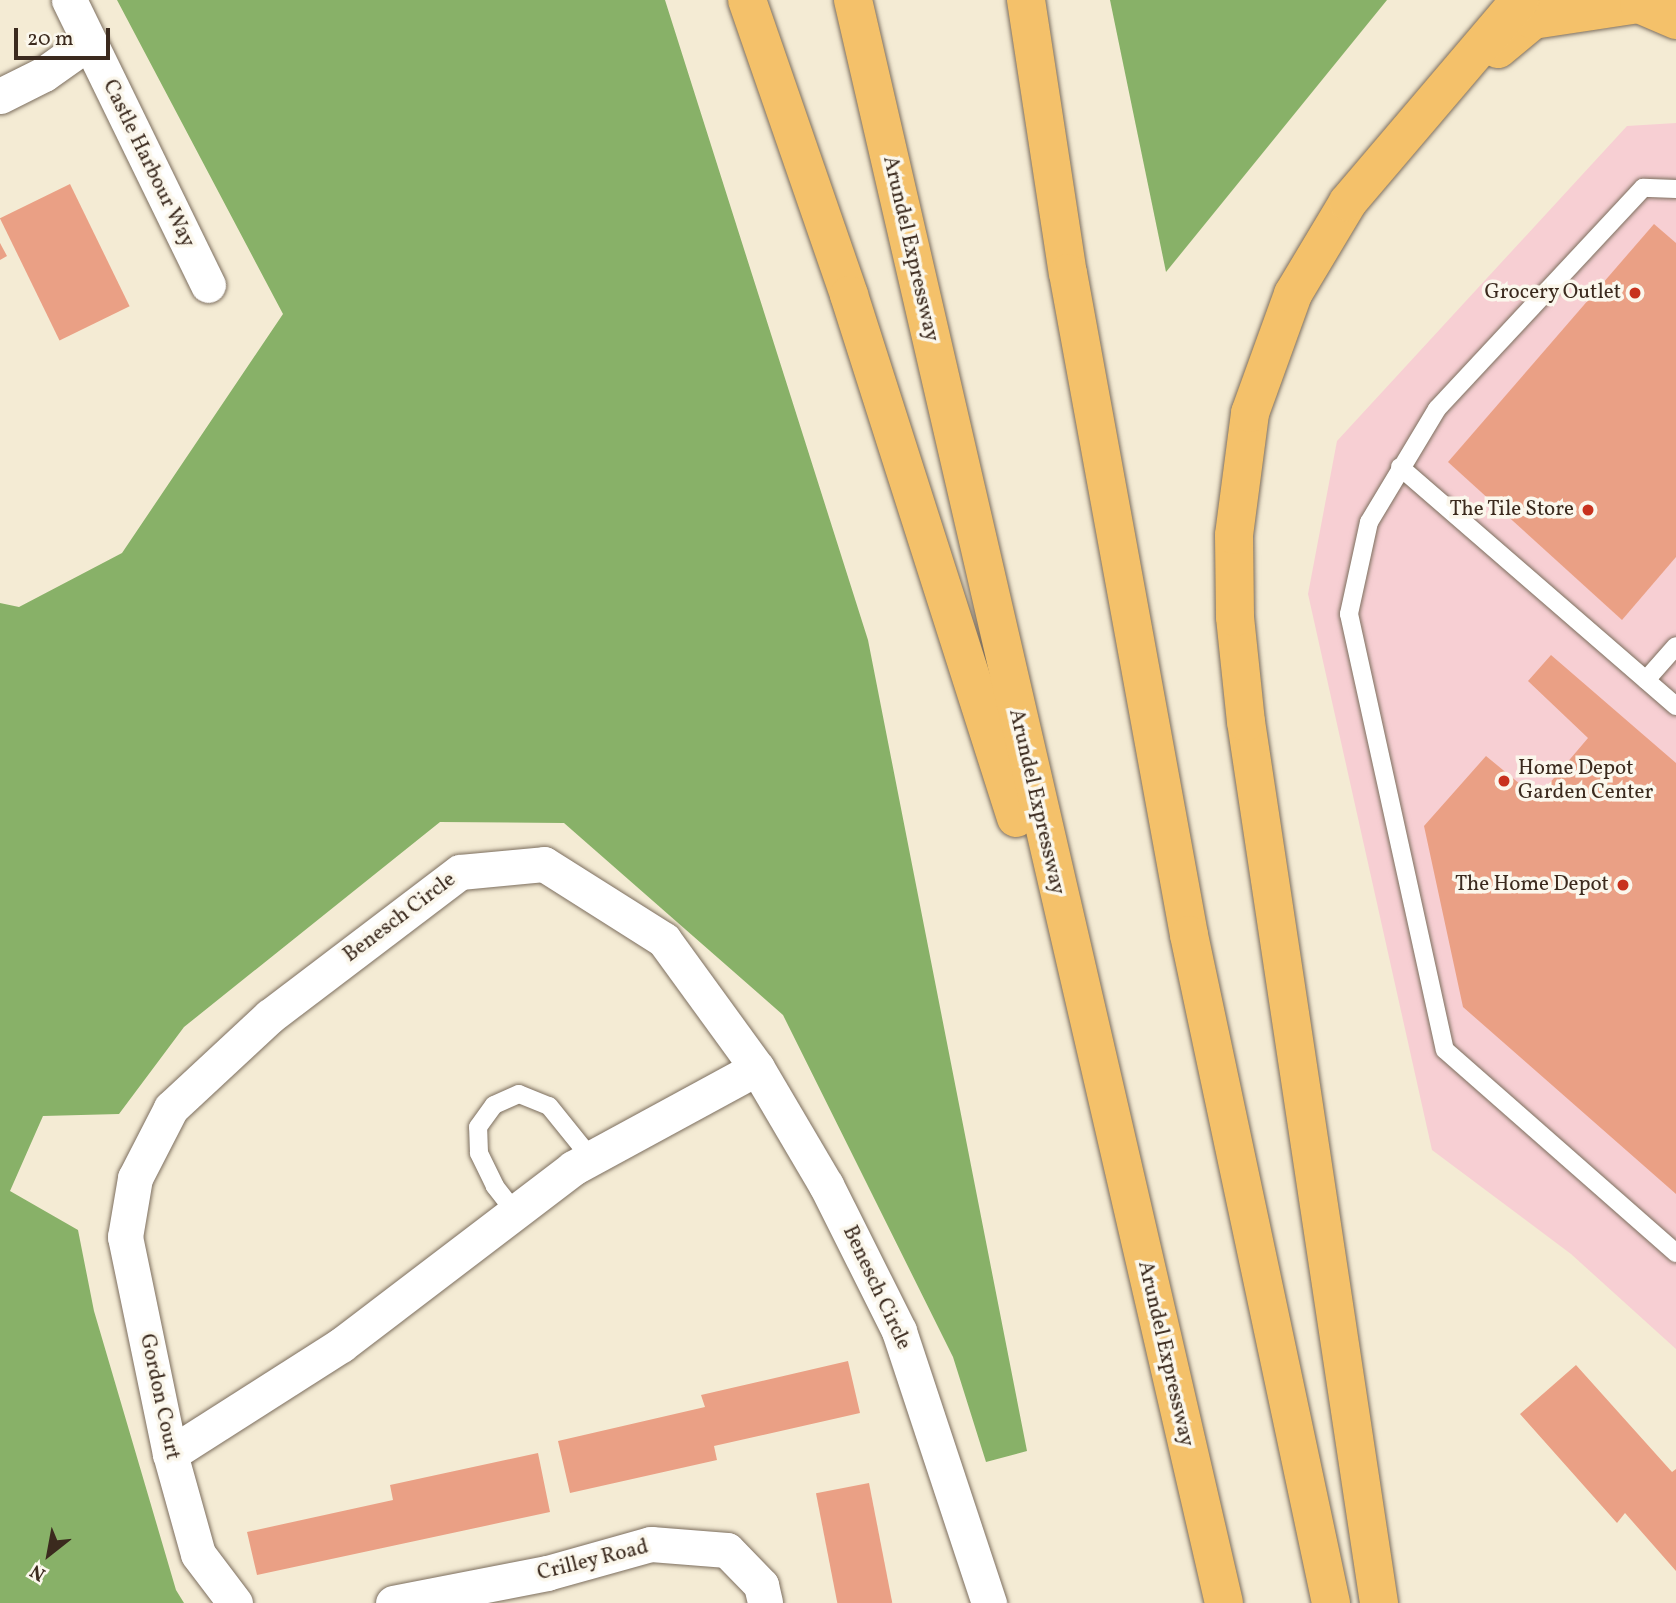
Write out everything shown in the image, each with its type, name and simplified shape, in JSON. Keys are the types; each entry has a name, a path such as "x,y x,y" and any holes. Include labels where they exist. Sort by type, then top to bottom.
{"highway":[{"path":"747,0 849,295 1105,1096"},
{"name":"Arundel Expressway","path":"853,0 1223,1603"},
{"path":"1026,0 1068,273 1189,935 1331,1603"},
{"path":"1379,1603 1246,722 1235,617 1234,535 1250,412 1293,294 1348,202 1520,0"},
{"path":"1416,119 1533,20 1639,4 1676,20"}],"street":[{"name":"Castle Harbour Way","path":"69,0 208,285"},
{"path":"0,96 44,74 89,42"},
{"name":"Benesch Circle","path":"135,1178 170,1108 270,1016 460,872 544,864 664,940 757,1068 826,1185 900,1331 989,1603"},
{"path":"170,1454 341,1345 515,1212 591,1158 757,1068"},
{"name":"Gordon Court","path":"135,1178 125,1237 170,1454 198,1554 235,1603"},
{"name":"Crilley Road","path":"393,1603 547,1573 651,1544 727,1550 761,1586 765,1603"}],"lane":[{"path":"1676,189 1643,188 1437,409 1369,522 1349,614 1445,1050 1676,1253"},
{"path":"1400,467 1676,705"},
{"path":"1646,680 1676,646"},
{"path":"515,1212 495,1186 479,1153 478,1126 494,1105 519,1094 549,1106 591,1158"}],"shaded area":[{"path":"1676,123 1676,1349 1571,1254 1432,1150 1308,594 1337,441 1627,126"}],"green space":[{"path":"117,0 665,0 868,640 1027,1451 986,1462 953,1357 783,1015 564,823 440,822 184,1027 119,1114 43,1116 10,1191 78,1230 94,1311 176,1590 184,1603 0,1603 0,603 19,607 122,553 283,314"},
{"path":"1110,0 1387,0 1166,272"}],"building":[{"path":"70,184 130,306 60,340 0,218"},
{"name":"The Tile Store","path":"1654,224 1676,243 1676,557 1622,620 1448,462"},
{"path":"0,243 7,256 0,260"},
{"path":"1551,655 1676,763 1676,1194 1463,1007 1424,826 1486,756 1537,798 1588,738 1528,681"},
{"path":"848,1361 860,1413 714,1446 717,1460 570,1493 558,1441 705,1407 701,1395"},
{"path":"1576,1365 1672,1472 1676,1469 1676,1571 1625,1513 1617,1523 1520,1414"},
{"path":"538,1453 550,1512 257,1575 247,1532 393,1500 390,1485"},
{"path":"869,1483 892,1603 837,1603 816,1493"}],"place":[{"name":"Grocery Outlet","path":"1635,293"},
{"name":"The Tile Store","path":"1588,510"},
{"name":"Home Depot Garden Center","path":"1504,781"},
{"name":"The Home Depot","path":"1623,885"}]}
